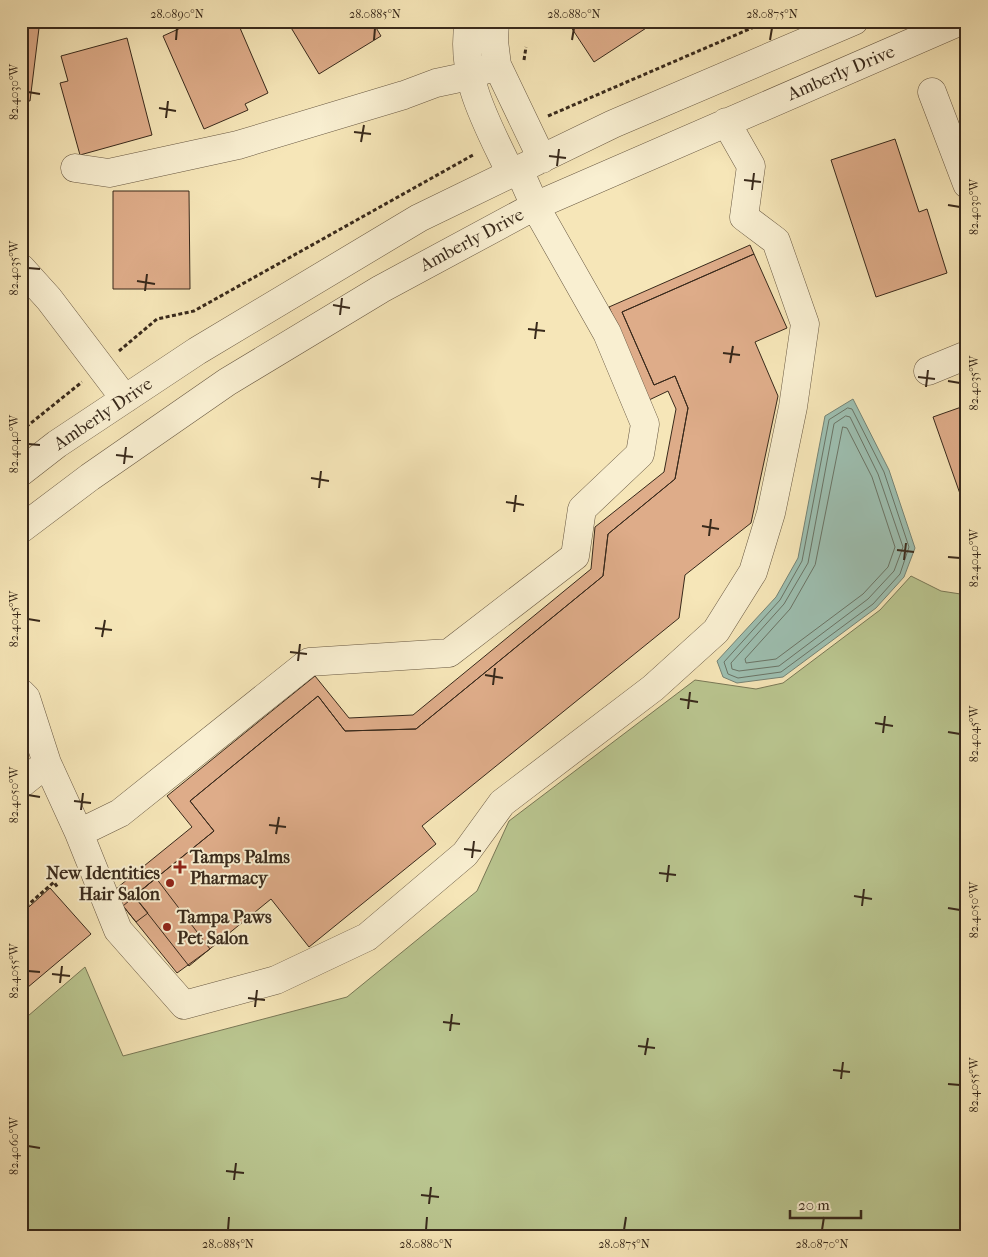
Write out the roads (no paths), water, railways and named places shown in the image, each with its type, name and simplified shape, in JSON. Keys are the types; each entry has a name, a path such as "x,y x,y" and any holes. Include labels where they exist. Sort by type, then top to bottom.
{"street":[{"path":"469,21 466,52 469,76 476,98 524,168"},
{"path":"79,833 120,813 309,662 449,653 575,556 582,509 640,454 645,424 607,333 535,206 524,168 510,65 494,41 495,21"},
{"name":"Amberly Drive","path":"21,472 57,444 198,351 419,218 613,124 854,21"},
{"name":"Amberly Drive","path":"21,529 90,477 227,382 381,289 535,206 961,21"},
{"path":"75,168 109,173 238,145 404,95 436,83 510,65"},
{"path":"932,92 967,184"},
{"path":"21,693 26,698 47,763 79,833 118,930 184,1005 276,980 367,937 464,854 502,803 653,688 716,631 753,572 771,513 793,407 805,324 776,242 744,216 751,166 726,122"},
{"path":"21,268 126,399"},
{"path":"928,371 967,355"},
{"path":"21,742 47,763"},
{"path":"21,784 47,763"}],"water":[{"path":"853,399 889,470 915,548 904,577 876,608 783,677 737,683 723,677 717,661 776,597 798,558 825,416"}],"place":[{"name":"Tamps Palms Pharmacy","path":"180,867"},
{"name":"New Identities Hair Salon","path":"170,883"},
{"name":"Tampa Paws Pet Salon","path":"167,927"}]}
